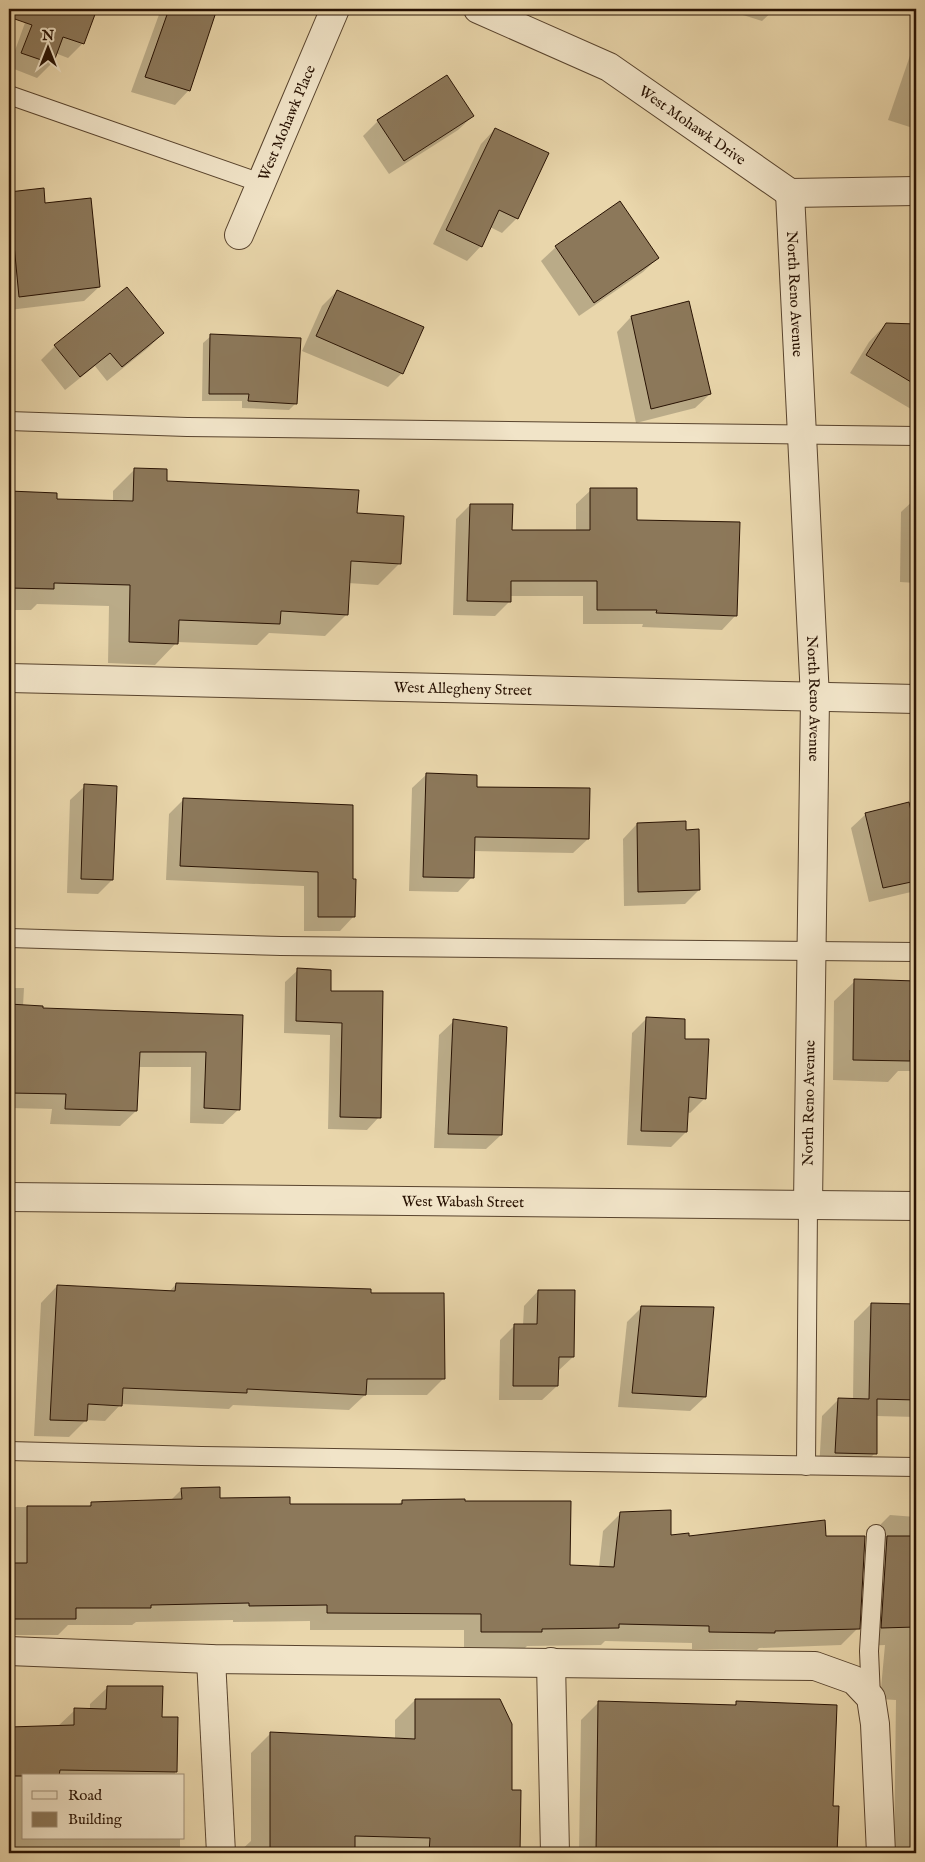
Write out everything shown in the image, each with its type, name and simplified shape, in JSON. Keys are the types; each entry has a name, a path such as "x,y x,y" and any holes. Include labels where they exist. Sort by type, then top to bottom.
{"street":[{"name":"West Mohawk Place","path":"239,235 334,9"},
{"name":"West Mohawk Drive","path":"478,9 609,67 790,193"},
{"path":"790,193 916,191"},
{"name":"North Reno Avenue","path":"790,193 815,698 808,1204"},
{"name":"West Allegheny Street","path":"9,678 916,699"},
{"name":"West Wabash Street","path":"9,1196 916,1206"},
{"path":"9,1651 211,1659 815,1666 854,1680 871,1698 875,1724 881,1853"},
{"path":"211,1659 221,1853"},
{"path":"551,1662 556,1853"}],"lane":[{"path":"9,95 261,183"},
{"path":"9,421 187,427 802,433 916,436"},
{"path":"9,938 281,946 916,952"},
{"path":"806,1466 808,1204"},
{"path":"9,1451 916,1467"},
{"path":"871,1698 868,1651 876,1534"}],"building":[{"path":"9,9 97,9 84,44 63,37 53,64 21,53 32,25 9,17"},
{"path":"169,9 217,9 190,91 145,77"},
{"path":"447,75 474,116 404,161 377,120"},
{"path":"495,128 549,153 518,219 499,210 482,247 446,230"},
{"path":"44,188 45,203 91,198 100,287 19,297 9,192"},
{"path":"620,201 659,258 594,303 555,246"},
{"path":"127,287 164,333 122,367 110,353 80,377 54,345"},
{"path":"337,290 424,327 403,374 316,336"},
{"path":"689,301 711,394 651,409 631,316"},
{"path":"886,323 916,324 916,385 866,355"},
{"path":"210,334 301,338 297,404 248,401 249,394 209,394"},
{"path":"134,468 167,469 167,481 359,490 357,513 404,516 401,564 351,561 348,615 281,611 280,624 179,620 178,644 129,642 130,585 54,583 54,589 9,588 9,491 57,493 57,499 133,501"},
{"path":"590,488 637,488 637,520 740,522 737,616 656,613 657,610 597,610 597,581 511,581 511,602 467,601 470,504 513,504 512,530 590,530"},
{"path":"426,773 477,775 477,787 590,788 589,839 475,837 474,878 423,877"},
{"path":"84,784 117,786 113,880 81,879"},
{"path":"183,798 353,805 353,879 356,879 355,917 318,917 318,872 180,866"},
{"path":"909,802 916,833 916,881 883,888 865,813"},
{"path":"686,821 686,830 699,829 700,890 638,892 637,823"},
{"path":"297,968 331,970 331,991 383,991 381,1118 340,1117 342,1023 296,1021"},
{"path":"854,979 916,981 916,1051 910,1050 910,1061 853,1060"},
{"path":"9,1004 43,1006 43,1008 243,1015 240,1110 204,1108 206,1052 140,1052 137,1111 65,1109 66,1094 9,1093"},
{"path":"646,1017 685,1019 685,1039 709,1039 706,1099 689,1097 687,1132 641,1131"},
{"path":"453,1019 507,1027 502,1135 448,1134"},
{"path":"176,1283 371,1289 371,1293 444,1293 445,1379 367,1379 366,1395 247,1389 247,1393 123,1388 122,1406 88,1404 87,1421 50,1420 57,1285 175,1291"},
{"path":"538,1290 575,1290 574,1357 559,1357 558,1386 513,1386 514,1324 537,1324"},
{"path":"871,1303 916,1304 916,1400 877,1399 877,1454 835,1453 838,1398 869,1399"},
{"path":"641,1306 714,1307 706,1397 632,1393"},
{"path":"220,1487 220,1498 290,1497 290,1504 402,1504 402,1500 465,1499 465,1501 571,1501 570,1565 614,1567 620,1512 671,1510 671,1535 689,1533 689,1536 825,1520 826,1536 865,1536 860,1629 775,1631 775,1633 709,1632 709,1626 619,1624 619,1628 542,1629 542,1632 481,1632 481,1614 327,1613 327,1605 249,1606 249,1603 151,1605 151,1608 76,1608 76,1619 14,1619 14,1563 27,1563 27,1506 91,1506 91,1502 182,1499 181,1488"},
{"path":"887,1536 916,1536 916,1627 881,1628"},
{"path":"107,1686 163,1686 162,1717 178,1717 177,1772 60,1770 59,1774 9,1776 9,1727 74,1725 74,1708 106,1709"},
{"path":"415,1699 500,1699 512,1724 512,1790 521,1790 520,1853 429,1853 430,1838 355,1836 355,1853 270,1853 270,1732 415,1739"},
{"path":"598,1701 736,1705 736,1701 837,1705 833,1806 839,1806 837,1853 596,1853"}]}
